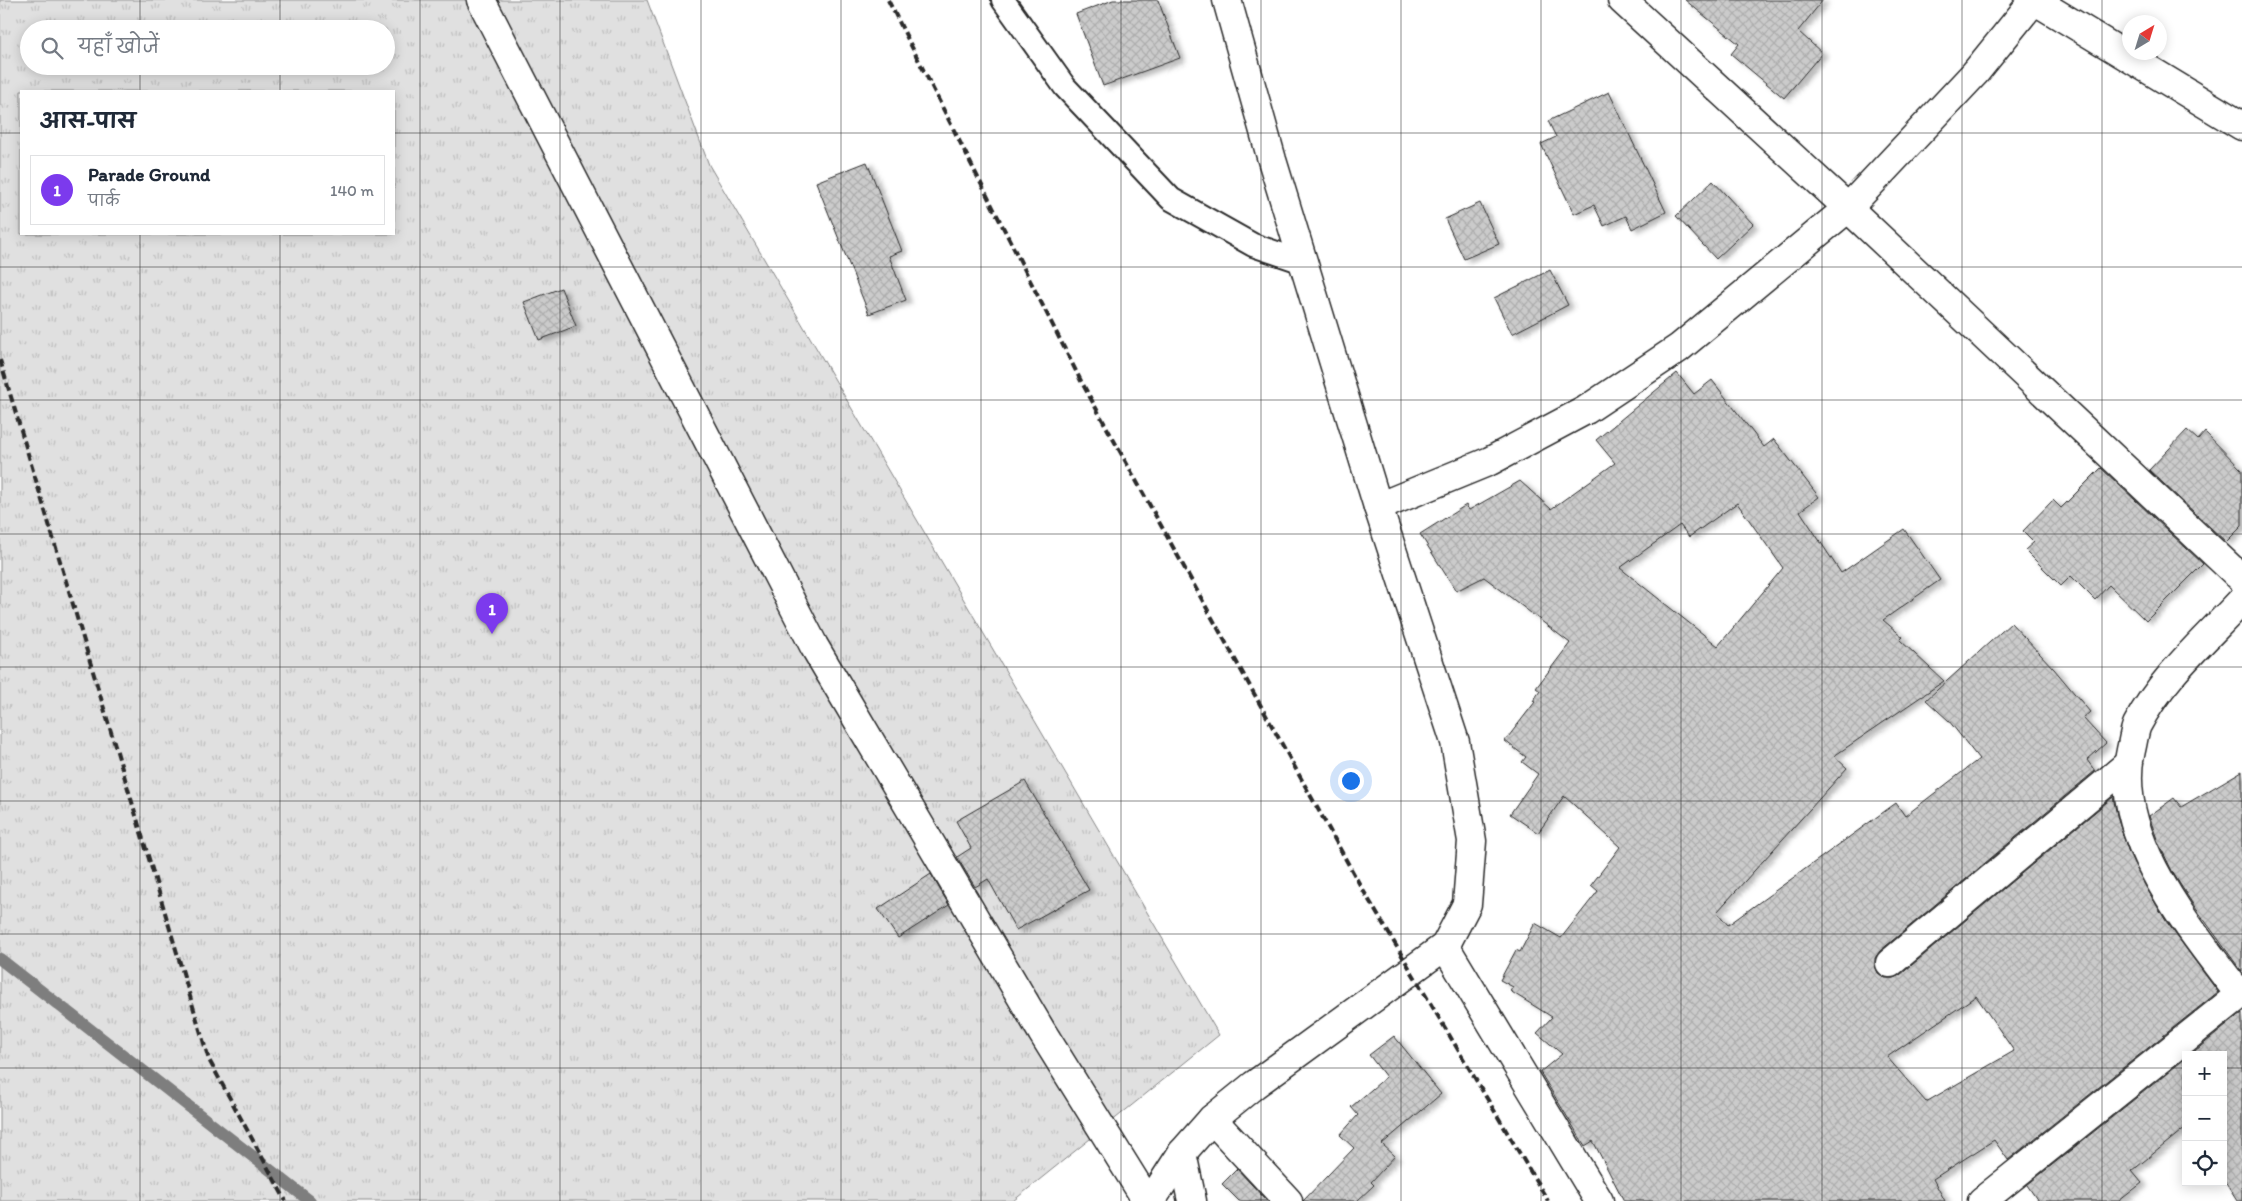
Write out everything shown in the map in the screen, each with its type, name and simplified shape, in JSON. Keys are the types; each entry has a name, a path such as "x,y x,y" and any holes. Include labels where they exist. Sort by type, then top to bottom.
{"street":[{"path":"481,0 814,646 1042,1032 1147,1201"},
{"path":"1151,1201 1182,1153 1212,1119 1254,1085 1445,946 1467,904 1472,841 1455,742 1378,507 1272,160 1227,0"},
{"path":"1622,0 1848,208 2242,579"},
{"path":"1378,507 1490,462 1586,410 1679,348 1848,208 1975,74 2034,0 2242,126"},
{"path":"1982,1201 2241,994 2190,928 2150,862 2130,812 2127,765 2136,727 2156,693 2242,600"},
{"path":"1890,963 2127,765"},
{"path":"1445,946 1599,1201"},
{"path":"1212,1119 1288,1201"},
{"path":"1182,1153 1192,1201"}],"lane":[{"path":"1003,0 1065,88 1171,200 1253,245 1303,262"}],"green space":[{"path":"0,0 647,0 709,165 1219,1035 1013,1201 0,1201"}],"building":[{"path":"1113,0 1158,0 1180,58 1103,86 1076,14"},
{"path":"1685,0 1823,0 1798,31 1822,53 1784,98 1731,54 1739,44"},
{"path":"1609,92 1666,212 1632,229 1626,216 1604,226 1594,205 1574,214 1541,144 1556,137 1548,121"},
{"path":"867,162 902,251 889,256 906,300 869,314 816,182"},
{"path":"1713,181 1753,224 1716,259 1676,216"},
{"path":"1480,203 1499,244 1464,259 1445,219"},
{"path":"1550,270 1568,305 1512,334 1494,298"},
{"path":"561,288 576,326 539,340 524,302"},
{"path":"1677,373 1694,394 1712,380 1764,447 1774,439 1819,497 1800,511 1841,573 1904,529 1940,580 1883,620 1903,637 1900,640 1944,681 1834,756 1847,768 1717,912 1728,925 1896,803 1905,816 1979,759 1949,721 1926,700 2011,623 2054,669 2090,712 2083,718 2106,743 2087,760 2095,771 1880,951 1875,958 1875,966 1878,973 1885,978 1893,978 1900,975 2113,797 2118,820 2129,853 2146,887 2166,921 2218,992 2008,1160 1994,1140 1933,1179 1945,1201 1624,1201 1593,1141 1585,1146 1540,1072 1562,1054 1537,1033 1552,1017 1510,991 1513,987 1500,980 1516,950 1520,952 1535,923 1561,938 1598,891 1591,885 1620,847 1564,796 1538,833 1510,814 1538,774 1522,762 1526,757 1505,741 1535,702 1533,701 1540,691 1536,688 1570,643 1484,577 1456,591 1420,534 1466,505 1469,510 1520,481 1551,509 1615,463 1596,440","holes":["1737,503 1783,568 1718,646 1620,568 1680,525 1689,537","1976,996 2014,1051 1926,1102 1887,1057"]},
{"path":"2187,430 2198,440 2205,432 2242,470 2242,526 2226,542 2149,470"},
{"path":"2101,468 2203,564 2146,621 2109,585 2095,600 2071,576 2061,586 2025,550 2034,542 2023,531 2053,500 2061,508"},
{"path":"2242,771 2242,972 2192,903 2173,873 2158,842 2149,816 2174,798 2181,807"},
{"path":"1025,781 1089,890 1016,930 988,879 975,887 957,857 971,848 956,821"},
{"path":"931,874 949,905 898,938 878,909"},
{"path":"2242,1013 2242,1201 2237,1201 2227,1185 2227,1051 2195,1051"},
{"path":"1394,1036 1441,1094 1382,1144 1395,1156 1371,1182 1374,1185 1357,1201 1303,1201 1354,1148 1340,1135 1358,1115 1351,1107 1386,1077 1369,1055"},
{"path":"2182,1061 2182,1130 2132,1171 2142,1183 2119,1201 2038,1201 2027,1185"},
{"path":"1237,1169 1267,1201 1239,1201 1222,1184"}],"waterway":[{"path":"0,959 310,1201"}],"railway":[{"path":"888,0 1081,381 1360,885 1548,1201"},
{"path":"0,360 209,1060 286,1201"}],"place":[{"name":"Parade Ground","path":"492,634"}]}
